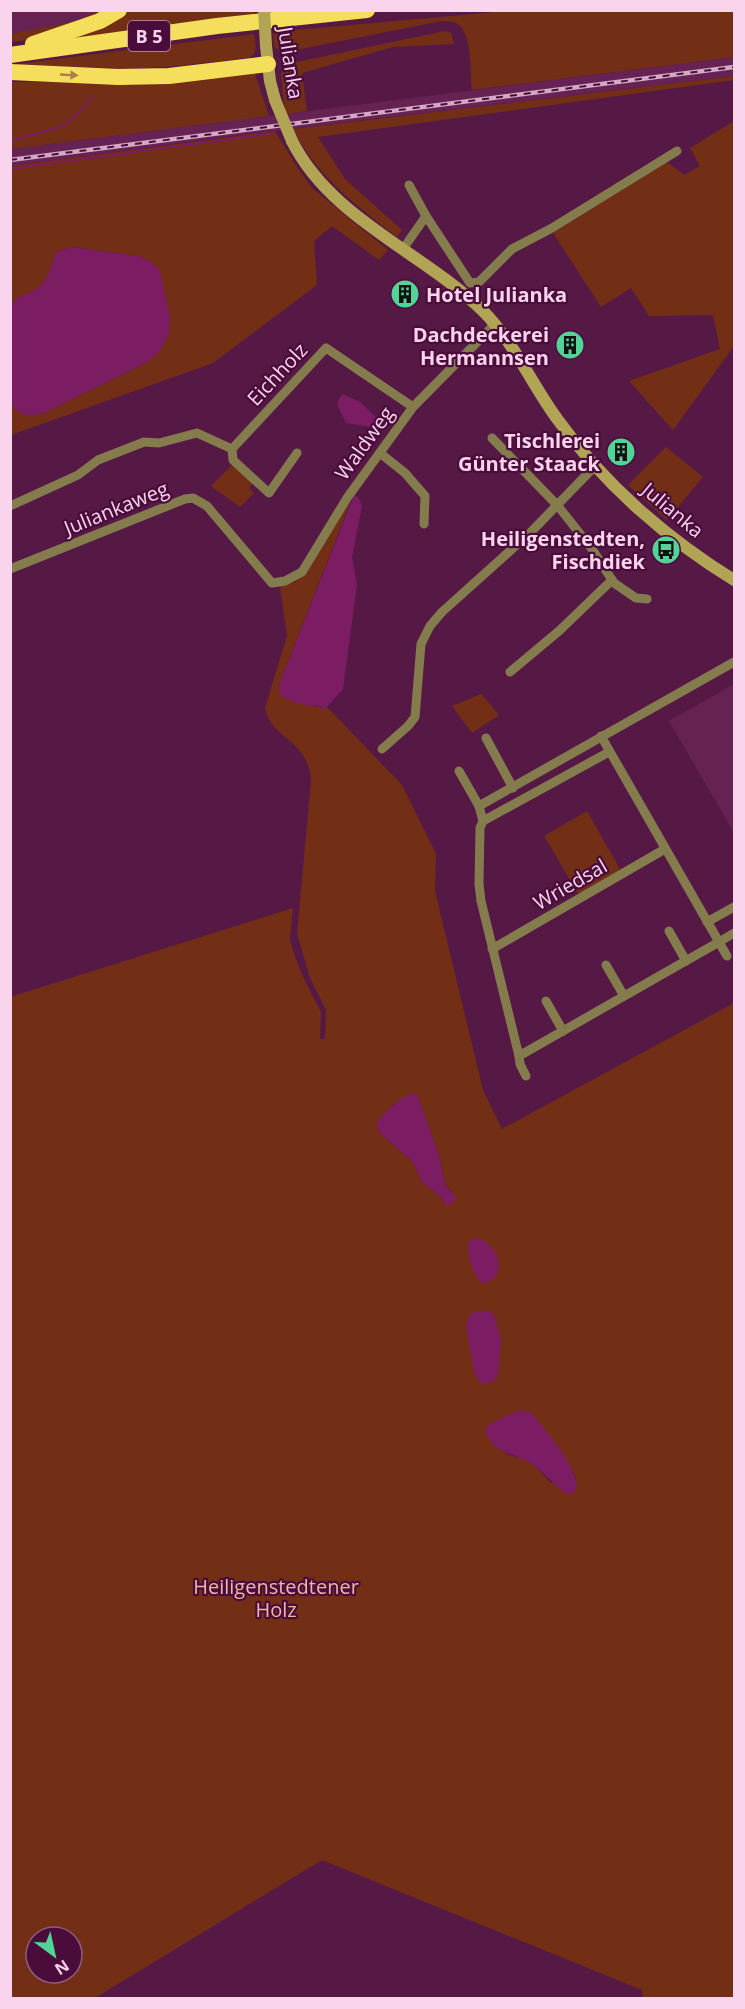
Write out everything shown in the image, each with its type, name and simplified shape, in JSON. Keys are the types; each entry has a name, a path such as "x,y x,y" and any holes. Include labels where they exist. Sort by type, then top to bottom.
{"highway":[{"path":"10,53 100,21 119,10"},
{"name":"B 5","path":"10,53 217,26 367,10"},
{"path":"10,72 138,77 169,76 268,64"}],"street":[{"name":"Julianka","path":"264,10 268,64 275,100 291,141 311,171 332,195 465,294 494,325 558,420 620,491 660,528 735,580"},
{"path":"409,184 426,216 470,283 473,284 479,282 512,249 552,228 677,151"},
{"path":"403,249 426,216"},
{"name":"Waldweg","path":"272,583 285,581 302,572 347,498 413,407 494,325"},
{"name":"Eichholz","path":"232,449 326,348 413,407"},
{"path":"10,506 78,475 98,460 144,442 159,443 196,433 232,449 233,460 269,493 297,453"},
{"path":"492,438 558,506 592,549 612,580 636,598 647,599"},
{"path":"380,453 405,473 425,496 424,524"},
{"path":"382,749 415,717 422,644 430,626 558,506 596,465"},
{"name":"Juliankaweg","path":"10,569 185,499 193,498 207,506 272,583"},
{"path":"510,672 559,631 612,580"},
{"path":"479,807 735,662"},
{"path":"601,736 727,956"},
{"path":"486,738 513,788"},
{"path":"526,1076 520,1064 479,889 480,828 483,821 609,752"},
{"path":"459,771 479,807 483,821"},
{"name":"Wriedsal","path":"492,950 665,849"},
{"path":"708,922 735,907"},
{"path":"669,931 686,961"},
{"path":"519,1056 735,933"},
{"path":"606,965 624,996"},
{"path":"546,1001 562,1032"}],"shaded area":[{"path":"11,11 98,11 76,21 11,34"},
{"path":"734,57 734,76 231,136 11,166 10,149"},
{"path":"71,247 139,256 160,270 170,318 169,334 159,352 147,362 44,413 25,414 11,404 11,305 43,283 56,252"},
{"path":"342,394 360,402 378,419 370,427 346,423 337,404"},
{"path":"354,495 358,497 362,506 352,557 357,584 343,689 327,707 302,704 283,697 279,693 279,685"},
{"path":"734,684 734,833 669,721"},
{"path":"414,1093 418,1097 440,1158 445,1185 456,1197 449,1205 445,1205 440,1196 422,1182 413,1162 379,1132 377,1121 399,1101"},
{"path":"474,1238 488,1244 498,1258 497,1273 492,1279 482,1284 473,1270 469,1254 468,1242"},
{"path":"488,1310 494,1315 501,1339 498,1375 491,1383 481,1383 475,1376 466,1328 471,1313"},
{"path":"519,1410 532,1413 559,1448 574,1476 577,1487 574,1492 568,1495 529,1462 500,1450 489,1439 485,1430 489,1424"}],"green space":[{"path":"98,11 108,11 37,39 11,42 10,34 76,21"},
{"path":"129,11 254,11 254,14 67,40"},
{"path":"507,11 734,11 734,57 472,90 467,39 460,26 452,22 442,21 286,52 280,52 274,46 273,32"},
{"path":"445,31 451,33 454,44 393,47 302,73 307,111 286,114 281,73 292,63"},
{"path":"254,34 255,50 249,58 129,69 11,69 10,65"},
{"path":"254,71 269,116 11,149 10,82 133,81"},
{"path":"734,76 734,80 318,137 345,179 402,230 397,237 352,201 326,176 293,129"},
{"path":"734,121 734,346 673,430 629,381 720,349 713,315 649,316 631,288 601,307 553,233 667,162 684,175 700,166 690,148"},
{"path":"275,131 312,188 388,250 379,260 332,226 314,241 317,285 213,363 11,435 11,404 25,414 44,413 147,362 159,350 166,338 168,314 149,261 139,256 71,247 56,252 43,283 11,305 10,166"},
{"path":"666,447 703,477 667,520 628,485"},
{"path":"233,464 253,483 249,488 254,493 240,507 211,486"},
{"name":"Heiligenstedtener Holz","path":"352,498 279,685 279,693 315,707 327,707 402,785 436,854 435,891 483,1090 502,1129 734,1003 734,1998 643,1998 642,1990 322,1860 95,1998 11,1998 10,997 293,908 290,939 305,981 321,1012 320,1039 325,1039 326,1010 310,978 297,934 311,780 304,756 275,727 265,708 287,636 280,586 295,582 306,573","holes":["414,1093 418,1097 440,1158 445,1185 453,1193 445,1205 440,1196 422,1182 413,1162 379,1132 377,1121 394,1104","532,1413 570,1467 576,1478 551,1483 535,1466 523,1459 506,1454 488,1438"]},
{"path":"481,694 499,715 472,733 452,706"},
{"path":"587,811 621,871 579,895 544,836"}],"waterway":[{"path":"10,141 63,126 92,97"},
{"path":"10,169 274,133"}],"railway":[{"path":"10,160 734,67"}],"place":[{"name":"Hotel Julianka","path":"405,294"},
{"name":"Dachdeckerei Hermannsen","path":"570,345"},
{"name":"Tischlerei Günter Staack","path":"621,452"},
{"name":"Heiligenstedten, Fischdiek","path":"666,550"}]}
